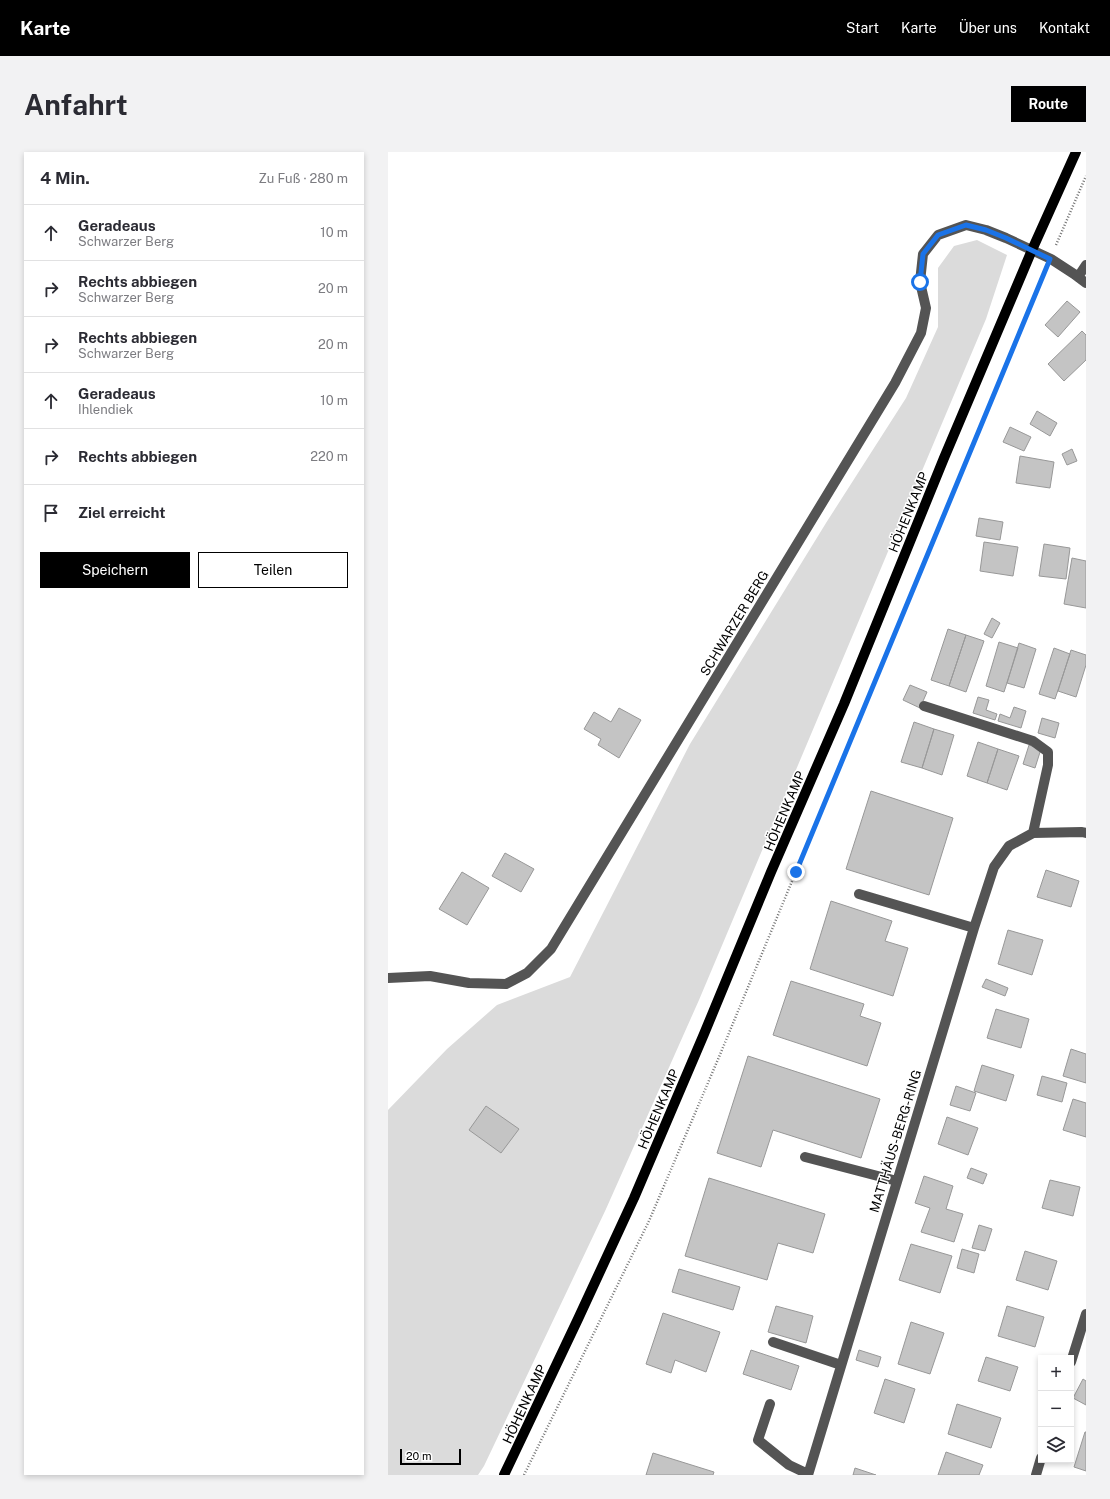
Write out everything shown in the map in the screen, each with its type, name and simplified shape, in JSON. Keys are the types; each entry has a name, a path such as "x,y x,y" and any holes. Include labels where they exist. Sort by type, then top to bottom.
{"main road":[{"name":"HÖHENKAMP","path":"504,1475 634,1198 771,872 844,704 1032,250 1076,152"}],"street":[{"name":"SCHWARZER BERG","path":"388,978 430,976 469,983 506,984 527,973 551,949 895,383 921,333 926,308 920,282 923,254 938,235 966,225 986,230 1050,259 1082,280"},
{"path":"1082,280 1086,265"},
{"path":"924,706 1033,741 1048,752 1048,765 1033,833"},
{"name":"MATTHÄUS-BERG-RING","path":"808,1474 974,928 994,867 1009,846 1033,833 1086,833"},
{"path":"859,894 974,928"},
{"path":"805,1157 897,1181"},
{"path":"1073,1355 1086,1314"},
{"path":"773,1342 841,1365"},
{"path":"770,1404 758,1440 790,1465 808,1474"},
{"path":"1036,1475 1040,1463"}],"path":[{"path":"524,1475 649,1221 722,1050 1050,259 1086,176"}],"shaded area":[{"path":"977,240 1007,255 986,319 699,1000 606,1209 484,1466 478,1475 388,1475 388,1110 447,1049 497,1005 570,977 690,744 826,523 906,398 938,327 938,268 954,246"}],"building":[{"path":"1067,301 1080,312 1058,337 1045,325"},
{"path":"1082,331 1086,335 1086,360 1064,381 1048,364"},
{"path":"1037,411 1057,423 1050,436 1030,424"},
{"path":"1010,427 1031,437 1024,451 1003,442"},
{"path":"1072,449 1077,461 1067,465 1062,454"},
{"path":"1020,456 1054,462 1050,488 1016,483"},
{"path":"979,518 1003,522 1000,540 976,536"},
{"path":"984,542 1018,547 1013,576 980,571"},
{"path":"1044,544 1070,548 1066,579 1039,576"},
{"path":"1072,558 1086,561 1086,608 1064,604"},
{"path":"992,618 1000,623 992,638 984,634"},
{"path":"948,629 966,635 949,686 931,680"},
{"path":"966,635 984,641 966,692 949,686"},
{"path":"999,642 1018,648 1004,692 986,686"},
{"path":"1019,643 1036,649 1024,688 1007,683"},
{"path":"1054,648 1070,654 1055,699 1039,694"},
{"path":"1071,650 1086,655 1086,665 1076,697 1058,691"},
{"path":"910,685 927,692 920,708 903,700"},
{"path":"978,697 989,700 986,710 997,714 995,720 973,713"},
{"path":"1014,707 1026,711 1021,728 998,721 1000,714 1010,718"},
{"path":"619,708 641,720 619,758 598,745 601,739 584,729 594,712 611,722"},
{"path":"1042,718 1059,723 1055,738 1038,733"},
{"path":"914,722 934,729 922,768 901,762"},
{"path":"934,729 954,735 942,775 922,768"},
{"path":"978,742 998,749 987,783 967,776"},
{"path":"1029,745 1041,749 1035,768 1023,764"},
{"path":"998,749 1019,756 1007,790 987,783"},
{"path":"871,791 953,818 929,895 846,869"},
{"path":"505,853 534,869 521,892 492,876"},
{"path":"1046,870 1079,881 1071,907 1037,897"},
{"path":"462,872 489,888 467,925 439,909"},
{"path":"831,901 892,921 885,941 908,948 893,996 810,969"},
{"path":"1008,930 1043,940 1032,975 998,964"},
{"path":"986,979 1008,988 1005,996 982,987"},
{"path":"791,981 864,1004 860,1016 881,1023 867,1066 773,1035"},
{"path":"996,1009 1029,1019 1021,1048 987,1038"},
{"path":"1071,1049 1086,1054 1086,1083 1063,1076"},
{"path":"748,1056 880,1099 861,1158 773,1130 761,1167 717,1153"},
{"path":"982,1065 1014,1075 1006,1101 974,1091"},
{"path":"1042,1076 1067,1083 1062,1102 1037,1095"},
{"path":"956,1086 976,1093 970,1111 950,1105"},
{"path":"1073,1099 1086,1103 1086,1137 1063,1130"},
{"path":"486,1106 519,1129 501,1153 469,1130"},
{"path":"947,1117 978,1128 968,1155 938,1144"},
{"path":"971,1168 987,1174 983,1184 967,1178"},
{"path":"924,1176 953,1186 946,1209 963,1214 954,1242 921,1232 930,1208 915,1203"},
{"path":"709,1178 825,1214 813,1253 778,1243 767,1280 685,1256"},
{"path":"1050,1180 1080,1187 1073,1216 1042,1208"},
{"path":"979,1225 992,1229 985,1251 972,1248"},
{"path":"911,1244 952,1256 940,1293 899,1280"},
{"path":"962,1249 979,1254 974,1273 957,1268"},
{"path":"1025,1251 1057,1261 1048,1290 1016,1280"},
{"path":"679,1269 740,1287 733,1310 672,1292"},
{"path":"776,1306 813,1316 806,1343 768,1332"},
{"path":"1007,1306 1044,1317 1035,1347 998,1336"},
{"path":"663,1313 720,1332 706,1372 675,1360 671,1373 646,1364"},
{"path":"911,1322 944,1333 930,1374 898,1364"},
{"path":"751,1350 799,1366 791,1390 743,1374"},
{"path":"859,1350 881,1357 878,1367 856,1360"},
{"path":"986,1357 1018,1367 1010,1391 978,1381"},
{"path":"885,1379 915,1389 904,1423 874,1413"},
{"path":"1083,1379 1086,1381 1086,1405 1074,1399"},
{"path":"957,1404 1001,1418 991,1448 948,1434"},
{"path":"1086,1432 1086,1471 1074,1467"},
{"path":"946,1452 983,1465 979,1475 938,1475"},
{"path":"653,1453 714,1472 713,1475 646,1475"},
{"path":"855,1468 876,1475 853,1475"}],"route":[{"path":"796,872 1050,259 1006,238 986,230 966,225 938,235 923,254 920,282"}]}
